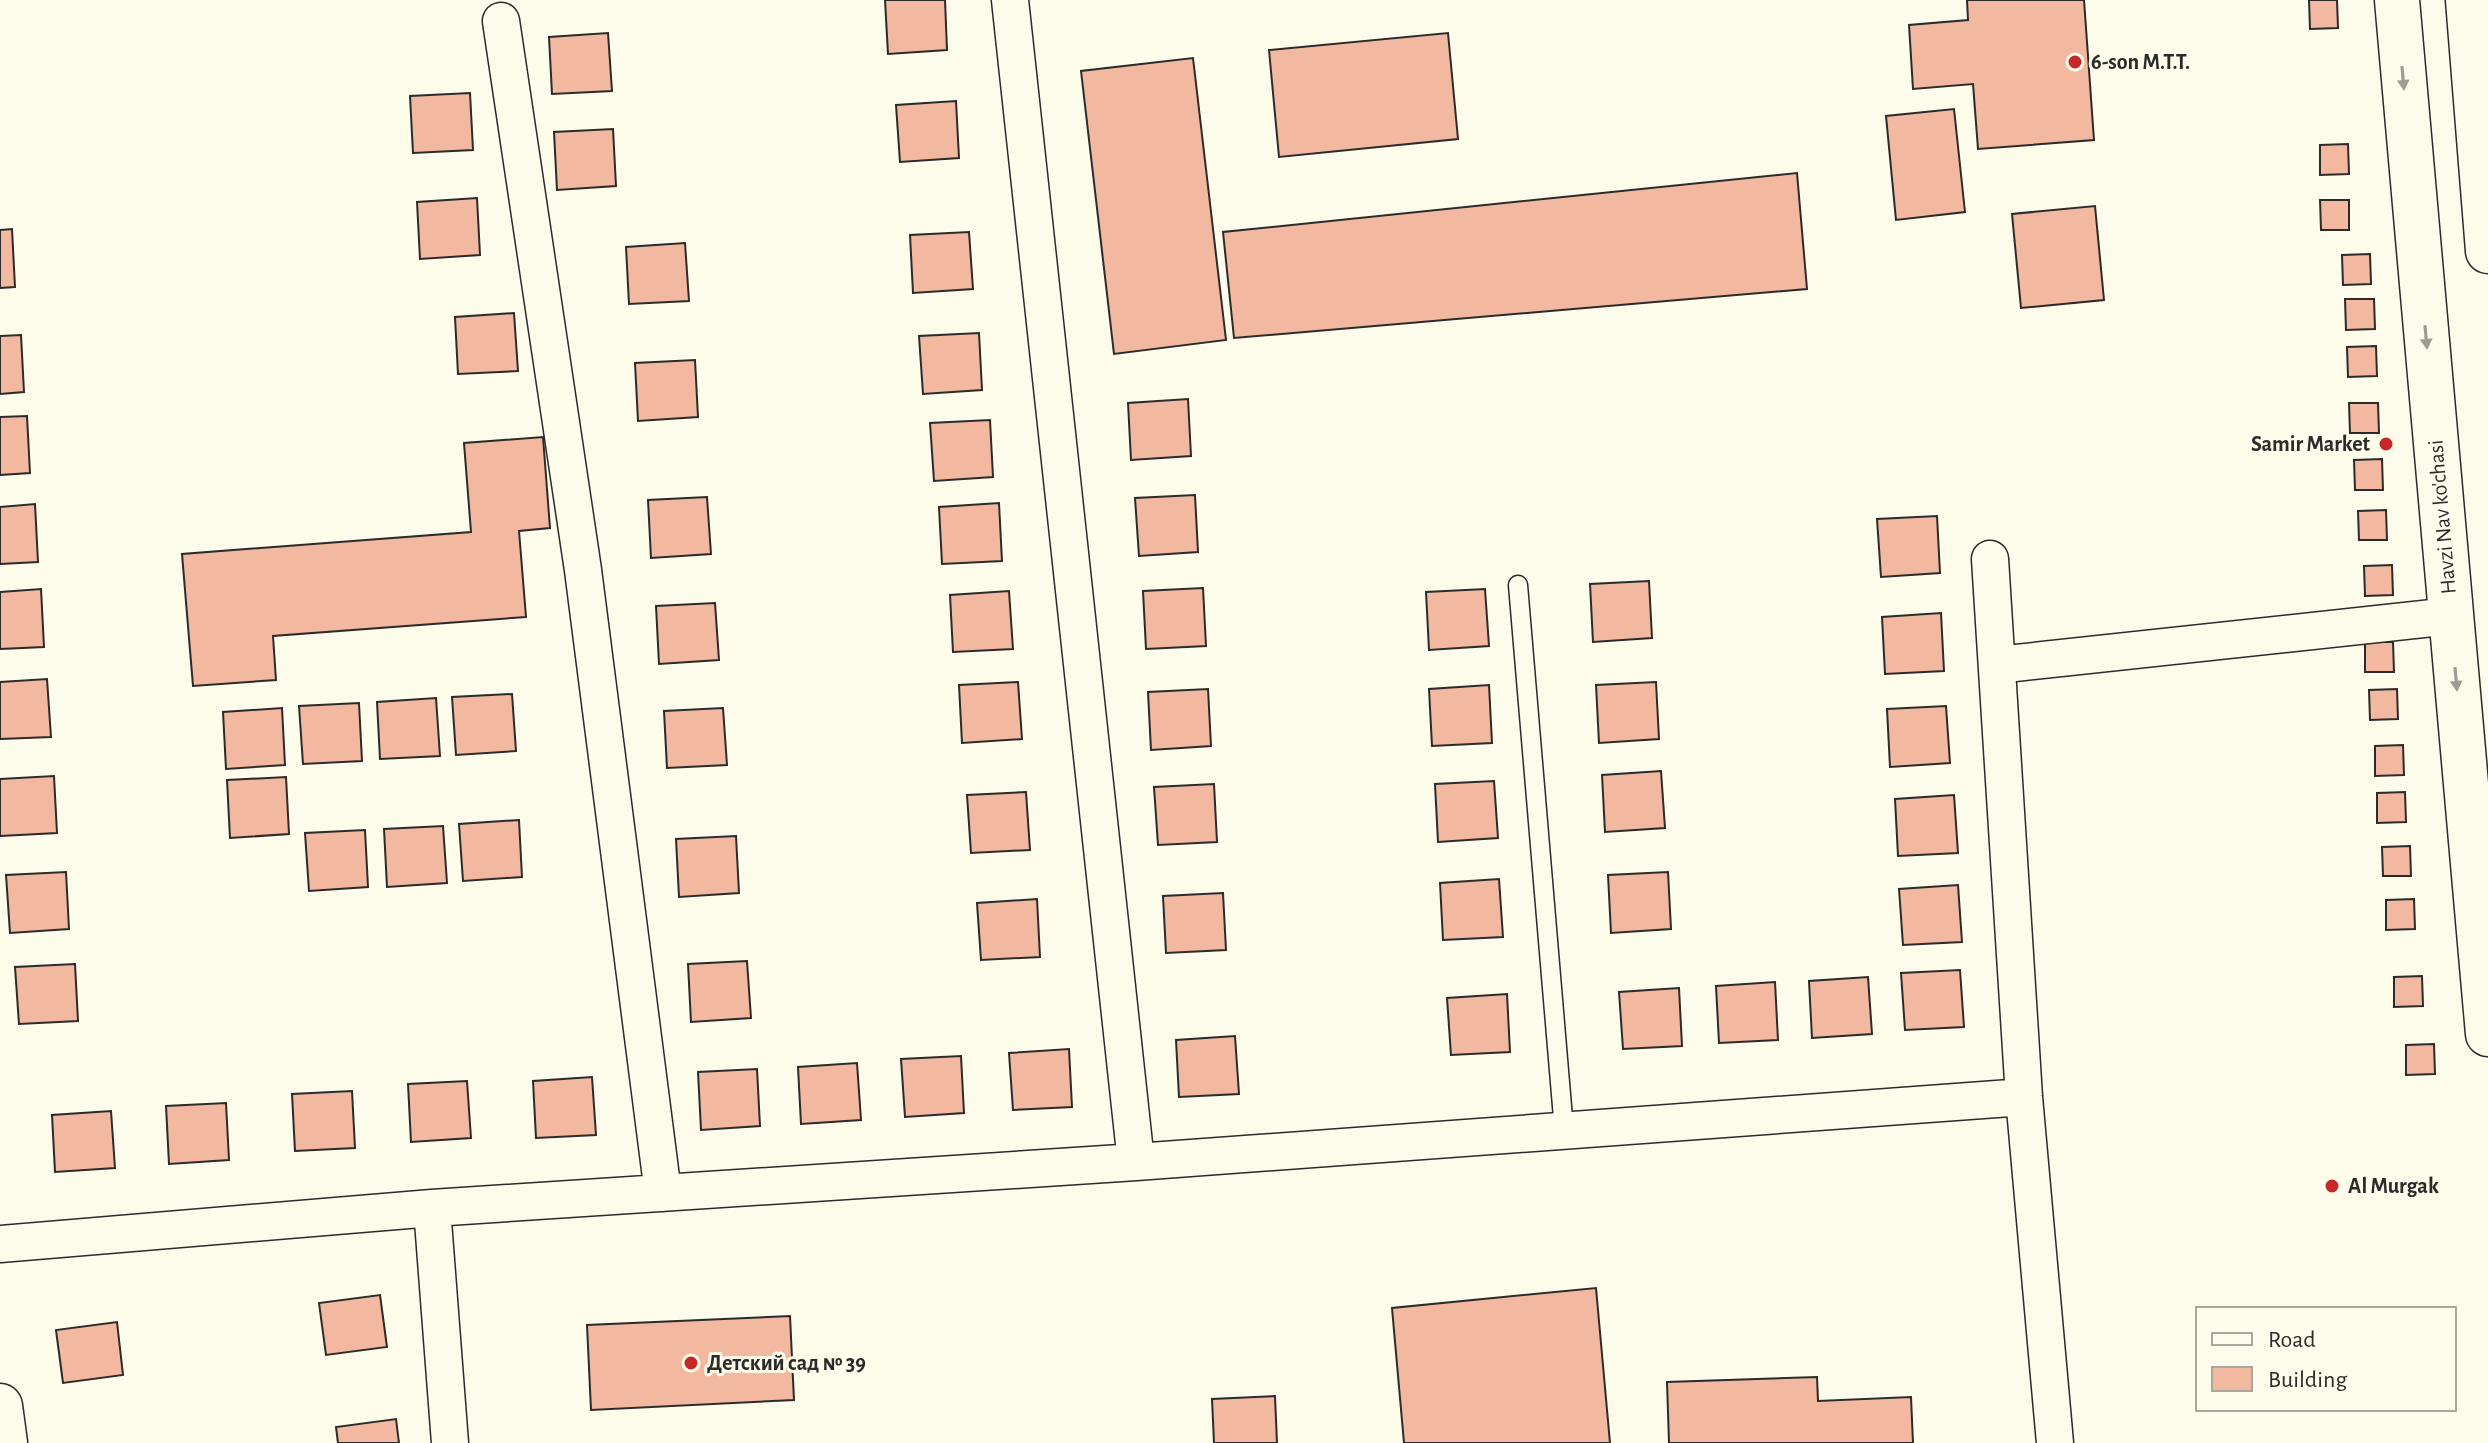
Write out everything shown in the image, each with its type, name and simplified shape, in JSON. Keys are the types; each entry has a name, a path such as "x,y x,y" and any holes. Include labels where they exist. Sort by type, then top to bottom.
{"main road":[{"name":"Havzi Nav ko'chasi","path":"2397,0 2488,1034"},
{"path":"2468,0 2488,251"},
{"path":"0,1406 5,1443"}],"street":[{"path":"1010,0 1136,1162"},
{"path":"501,21 583,570 663,1193"},
{"path":"1990,559 2024,1097 2055,1443"},
{"path":"1997,665 2451,616"},
{"path":"0,1244 432,1208 1136,1162 2024,1097"},
{"path":"432,1208 450,1443"}],"lane":[{"path":"1518,585 1564,1130"}],"building":[{"path":"885,0 945,0 947,50 888,54"},
{"path":"1967,0 2084,0 2094,140 1978,149 1973,84 1913,89 1909,25 1968,20"},
{"path":"2309,0 2337,0 2338,28 2310,29"},
{"path":"608,33 612,91 552,94 549,37"},
{"path":"1448,33 1458,139 1279,157 1269,50"},
{"path":"1193,58 1226,340 1114,354 1081,71"},
{"path":"470,93 473,150 413,153 410,96"},
{"path":"956,101 959,158 900,162 896,105"},
{"path":"1954,109 1965,212 1896,220 1886,116"},
{"path":"613,129 616,186 557,190 554,132"},
{"path":"2348,144 2349,174 2320,175 2320,145"},
{"path":"1797,173 1807,289 1234,338 1223,232"},
{"path":"477,198 480,255 420,259 417,202"},
{"path":"2320,200 2349,200 2349,230 2321,230"},
{"path":"2095,206 2104,300 2021,308 2012,214"},
{"path":"12,229 15,287 0,288 0,230"},
{"path":"969,232 973,289 913,293 910,235"},
{"path":"685,243 689,301 629,304 626,247"},
{"path":"2370,254 2371,284 2343,285 2342,255"},
{"path":"2345,299 2374,299 2375,329 2346,330"},
{"path":"514,313 518,371 458,374 455,317"},
{"path":"979,333 982,390 923,394 919,336"},
{"path":"21,335 24,392 0,394 0,336"},
{"path":"2376,346 2377,376 2348,377 2347,347"},
{"path":"695,360 698,417 638,421 635,363"},
{"path":"1188,399 1191,456 1131,460 1128,403"},
{"path":"2349,403 2378,403 2379,433 2350,433"},
{"path":"27,416 30,473 0,475 0,417"},
{"path":"990,420 993,477 934,481 930,423"},
{"path":"543,437 550,528 519,531 526,617 273,636 276,680 193,686 182,554 471,532 464,443"},
{"path":"2382,459 2383,490 2355,490 2354,460"},
{"path":"1195,495 1198,552 1139,556 1135,498"},
{"path":"707,497 711,554 651,558 648,500"},
{"path":"999,503 1002,561 942,564 939,507"},
{"path":"35,504 38,562 0,564 0,507"},
{"path":"2386,510 2387,540 2359,540 2358,511"},
{"path":"1937,516 1940,573 1881,577 1877,519"},
{"path":"2392,565 2393,595 2365,596 2364,566"},
{"path":"1649,581 1652,638 1593,642 1590,584"},
{"path":"1203,588 1206,646 1146,649 1143,591"},
{"path":"41,589 44,647 0,649 0,592"},
{"path":"1485,589 1489,646 1429,650 1426,592"},
{"path":"1009,591 1013,649 953,652 950,595"},
{"path":"715,603 719,660 659,664 656,606"},
{"path":"1941,613 1944,671 1885,674 1882,617"},
{"path":"2365,642 2393,642 2394,672 2365,672"},
{"path":"47,679 51,737 0,739 0,682"},
{"path":"1018,682 1022,739 962,743 959,685"},
{"path":"1656,682 1659,739 1599,743 1596,685"},
{"path":"1489,685 1492,743 1432,746 1429,689"},
{"path":"1208,689 1211,746 1151,750 1148,692"},
{"path":"2397,689 2398,719 2370,720 2369,690"},
{"path":"512,694 516,751 456,755 452,697"},
{"path":"436,698 440,756 380,759 377,702"},
{"path":"359,703 362,761 303,764 299,706"},
{"path":"1946,706 1950,763 1890,767 1887,709"},
{"path":"282,708 285,765 226,769 223,712"},
{"path":"723,708 727,765 667,768 664,711"},
{"path":"2403,745 2404,775 2375,776 2375,746"},
{"path":"1661,771 1665,828 1605,832 1602,775"},
{"path":"54,776 57,833 0,836 0,779"},
{"path":"286,777 289,834 230,838 227,780"},
{"path":"1494,781 1498,838 1438,842 1435,784"},
{"path":"1214,784 1217,842 1158,845 1154,787"},
{"path":"1026,792 1030,850 971,853 967,795"},
{"path":"2405,792 2406,822 2377,823 2377,793"},
{"path":"1954,795 1958,853 1898,856 1895,799"},
{"path":"519,820 522,877 463,881 459,824"},
{"path":"443,826 447,883 387,887 384,829"},
{"path":"365,830 368,887 309,891 305,833"},
{"path":"736,836 739,893 679,897 676,839"},
{"path":"2410,846 2411,876 2383,876 2382,847"},
{"path":"66,872 69,929 10,933 6,875"},
{"path":"1668,872 1671,929 1611,933 1608,875"},
{"path":"1499,879 1503,937 1443,940 1440,883"},
{"path":"1958,885 1962,942 1903,945 1899,889"},
{"path":"1223,893 1226,950 1166,953 1163,896"},
{"path":"1037,899 1040,957 981,960 977,903"},
{"path":"2414,899 2415,929 2386,930 2386,900"},
{"path":"747,961 751,1018 691,1022 688,964"},
{"path":"75,964 78,1021 19,1024 15,967"},
{"path":"1960,970 1964,1027 1905,1030 1901,973"},
{"path":"2422,976 2423,1006 2394,1007 2394,977"},
{"path":"1868,977 1872,1034 1812,1038 1809,981"},
{"path":"1775,982 1778,1040 1719,1043 1716,986"},
{"path":"1679,988 1682,1046 1623,1049 1619,992"},
{"path":"1507,994 1510,1052 1451,1055 1447,998"},
{"path":"1235,1036 1239,1094 1179,1097 1176,1040"},
{"path":"2434,1044 2435,1074 2406,1075 2406,1045"},
{"path":"1069,1049 1072,1107 1013,1110 1009,1053"},
{"path":"961,1056 964,1113 905,1117 901,1059"},
{"path":"857,1063 861,1120 801,1124 798,1067"},
{"path":"757,1069 760,1126 701,1130 698,1072"},
{"path":"592,1077 596,1135 536,1138 533,1081"},
{"path":"467,1081 471,1138 411,1142 408,1084"},
{"path":"352,1091 355,1148 295,1151 292,1094"},
{"path":"226,1103 229,1160 169,1164 166,1106"},
{"path":"111,1111 115,1168 55,1172 52,1115"},
{"path":"1596,1288 1610,1443 1404,1443 1392,1308"},
{"path":"380,1295 387,1347 326,1355 319,1303"},
{"name":"Детский сад № 39","path":"790,1316 794,1400 591,1410 587,1325"},
{"path":"117,1322 123,1375 63,1383 56,1330"},
{"path":"1817,1377 1818,1401 1911,1397 1913,1443 1669,1443 1667,1382"},
{"path":"1275,1396 1277,1443 1214,1443 1212,1399"},
{"path":"396,1419 399,1443 338,1443 336,1427"}],"place":[{"name":"6-son M.T.T.","path":"2075,62"},
{"name":"Samir Market","path":"2386,444"},
{"name":"Al Murgak","path":"2332,1186"},
{"name":"Детский сад № 39","path":"691,1363"}]}
